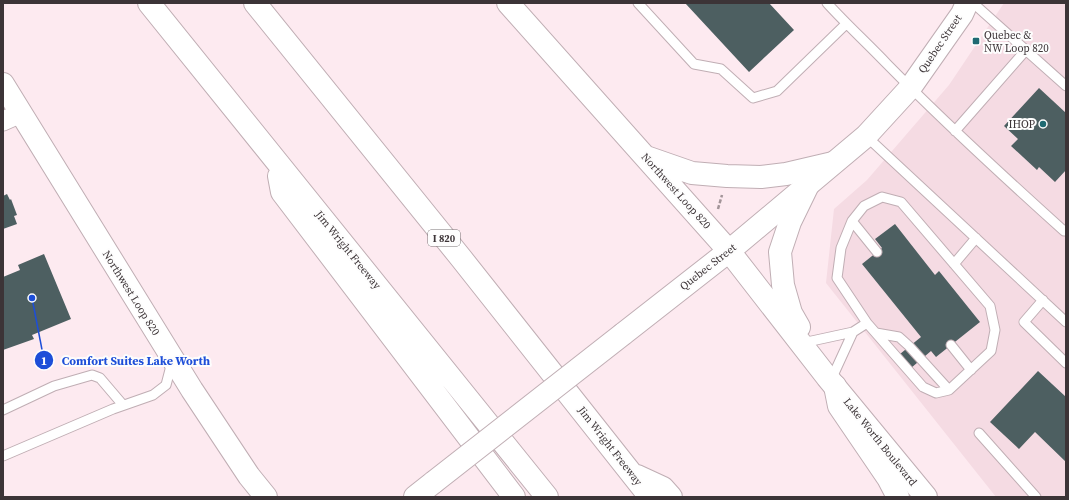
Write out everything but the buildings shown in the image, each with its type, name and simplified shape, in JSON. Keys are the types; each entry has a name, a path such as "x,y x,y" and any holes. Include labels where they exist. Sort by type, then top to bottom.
{"main road":[{"name":"Jim Wright Freeway","path":"149,3 547,497"},
{"name":"Jim Wright Freeway","path":"255,3 461,258 650,497"},
{"name":"Northwest Loop 820","path":"508,3 729,251 831,381"},
{"name":"Quebec Street","path":"415,497 729,251 866,136 910,88 962,14 966,3"},
{"name":"Northwest Loop 820","path":"3,84 12,117 249,476 266,497"},
{"path":"644,156 692,173 727,176 786,174 833,163"},
{"path":"275,159 282,192 514,497"},
{"path":"808,185 790,222 780,252 783,286 791,313 831,381 839,406 888,478 898,497"},
{"name":"Lake Worth Boulevard","path":"831,381 926,497"},
{"path":"632,474 663,488 671,497"},
{"path":"249,476 252,497"}],"lane":[{"path":"638,3 694,64 721,69 753,98 777,91 846,24"},
{"path":"827,3 846,24 955,131 1064,231 1066,230"},
{"path":"973,3 1066,86"},
{"path":"955,131 1026,50"},
{"path":"866,136 1066,322"},
{"path":"882,197 901,202 990,306 995,330 991,351 949,390 936,393 923,387 867,324 837,278 841,248 852,221 864,206 882,197"},
{"path":"852,221 877,252"},
{"path":"954,264 976,238"},
{"path":"1043,300 1024,322 1066,363"},
{"path":"807,342 853,332 867,324"},
{"path":"831,381 853,332"},
{"path":"876,333 899,338 909,346 949,390"},
{"path":"951,345 971,370"},
{"path":"3,456 123,405 153,395 166,385 172,360"},
{"path":"3,410 54,386 92,375 100,378 123,405"},
{"path":"979,433 1036,497"}],"path":[{"path":"717,213 723,192"}],"shaded area":[{"path":"1004,3 1066,3 1066,497 996,497 826,283 834,209 867,180 949,85"}],"place":[{"name":"Quebec & NW Loop 820","path":"976,41"},
{"name":"IHOP","path":"1043,124"},
{"name":"Comfort Suites Lake Worth","path":"32,298"}]}
